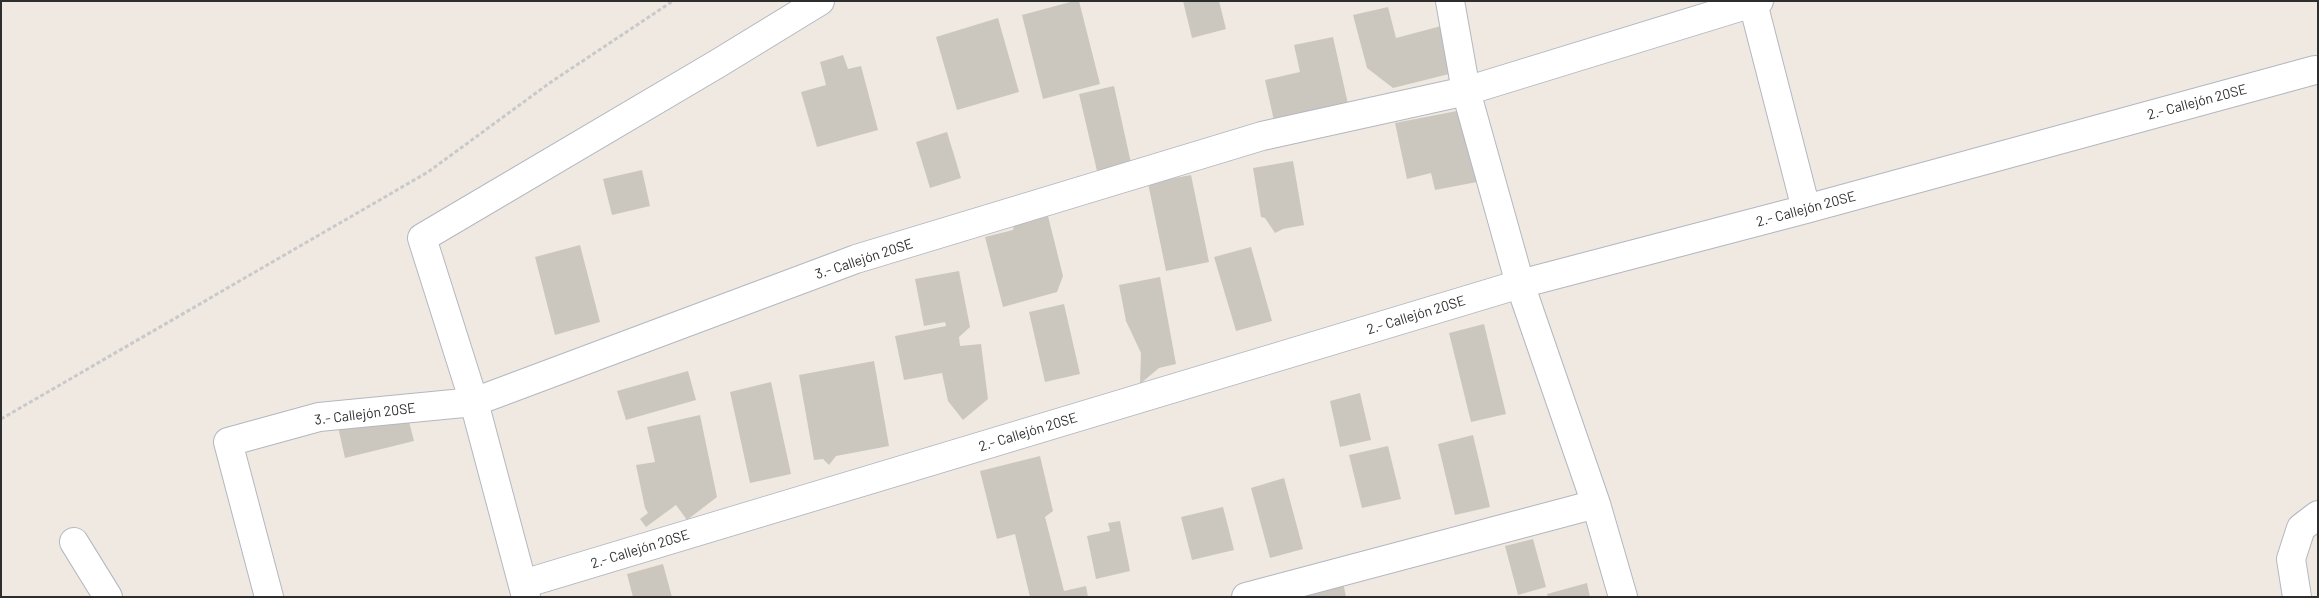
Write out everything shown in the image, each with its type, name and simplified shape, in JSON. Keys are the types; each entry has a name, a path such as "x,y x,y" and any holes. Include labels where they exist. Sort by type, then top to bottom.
{"street":[{"path":"524,591 474,402 422,238 718,64 820,1"},
{"path":"1450,1 1466,91 1520,284 1596,504 1623,597"},
{"path":"1756,2 1806,209"},
{"name":"3.- Callejón 20SE","path":"269,597 228,442 319,418 474,402 856,260 1262,136 1466,91 1756,2"},
{"name":"2.- Callejón 20SE","path":"524,591 1520,284 1806,209 2317,69"},
{"path":"1246,597 1596,504"},
{"path":"2297,597 2291,559 2301,528 2318,515"},
{"path":"74,542 108,597"}],"path":[{"path":"1,419 428,172 551,82 673,1"}],"building":[{"path":"1079,1 1100,84 1043,99 1022,15"},
{"path":"1183,1 1219,1 1226,29 1192,38"},
{"path":"1388,7 1396,38 1445,25 1457,72 1393,88 1367,68 1353,15"},
{"path":"998,18 1019,92 957,110 936,37"},
{"path":"1333,37 1348,104 1274,121 1265,80 1300,72 1294,45"},
{"path":"843,55 848,69 861,66 878,130 817,147 801,92 826,85 820,62"},
{"path":"1114,86 1131,163 1097,171 1079,94"},
{"path":"1462,110 1477,182 1435,190 1431,173 1407,179 1395,123"},
{"path":"947,132 961,178 930,188 916,142"},
{"path":"1293,161 1304,225 1283,229 1275,233 1265,218 1261,217 1253,168"},
{"path":"642,170 650,206 612,215 603,179"},
{"path":"1191,175 1209,262 1166,271 1148,183"},
{"path":"1048,216 1063,276 1057,292 1003,307 985,237 1013,230 1014,224"},
{"path":"580,245 600,322 555,335 535,257"},
{"path":"1251,247 1272,321 1236,331 1214,257"},
{"path":"959,271 970,327 959,337 960,346 981,344 988,399 963,420 948,401 942,373 904,380 895,336 946,326 945,322 924,326 915,279"},
{"path":"1160,277 1176,364 1159,368 1140,384 1141,353 1126,321 1119,285"},
{"path":"1064,304 1080,374 1045,382 1029,312"},
{"path":"1484,324 1506,414 1471,422 1449,333"},
{"path":"874,361 889,446 836,456 829,465 823,459 814,460 799,375"},
{"path":"688,371 696,400 626,420 617,391"},
{"path":"771,382 791,474 750,483 730,392"},
{"path":"1360,393 1371,440 1340,447 1330,401"},
{"path":"406,410 414,441 345,458 338,427"},
{"path":"700,415 717,497 687,520 676,505 646,527 640,519 648,513 645,508 636,465 655,462 647,427"},
{"path":"1473,435 1490,507 1455,515 1438,444"},
{"path":"1388,446 1401,499 1362,508 1349,455"},
{"path":"1040,456 1053,511 1045,517 1064,591 1086,586 1088,597 1030,597 1015,534 997,539 980,471"},
{"path":"1284,478 1303,549 1270,558 1251,488"},
{"path":"1223,507 1234,550 1192,560 1181,517"},
{"path":"1120,521 1130,571 1096,579 1087,536 1110,531 1108,523"},
{"path":"1533,539 1546,587 1518,595 1505,546"},
{"path":"663,564 672,597 633,597 627,574"},
{"path":"1343,582 1346,597 1305,597 1304,591"},
{"path":"1587,583 1590,597 1548,597 1547,594"}]}
